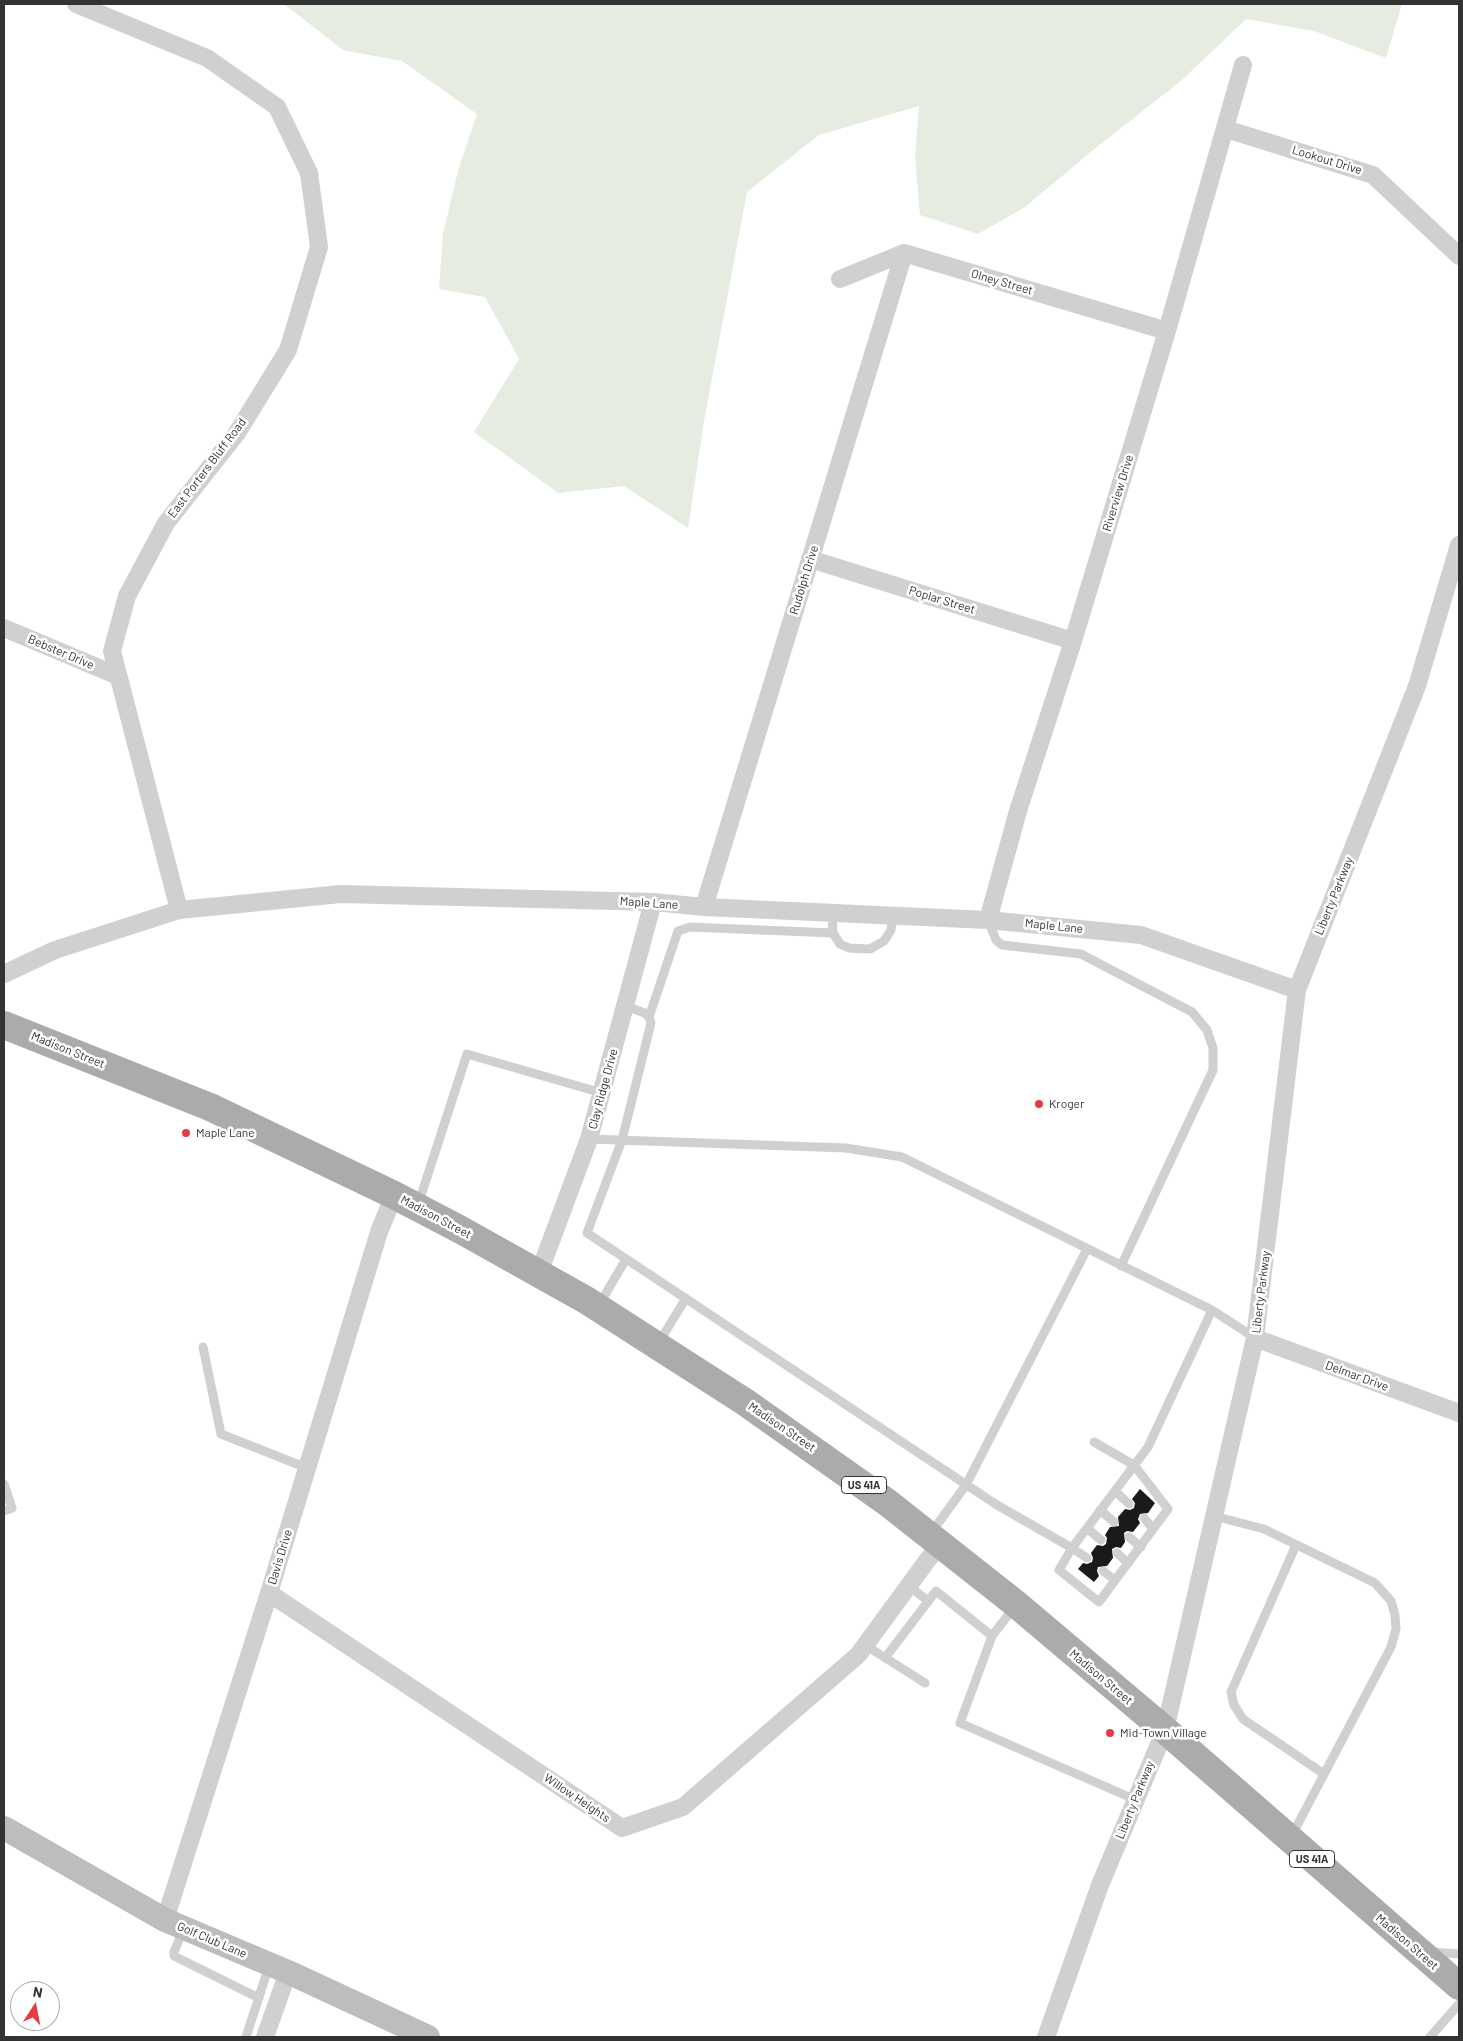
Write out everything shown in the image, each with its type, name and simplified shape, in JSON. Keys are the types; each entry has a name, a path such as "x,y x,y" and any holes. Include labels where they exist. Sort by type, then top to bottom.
{"main road":[{"name":"Madison Street","path":"4,1025 210,1107 406,1201 539,1273 658,1344 817,1450 935,1539 1016,1604 1165,1730 1459,1986"}],"street":[{"name":"East Porters Bluff Road","path":"76,4 207,58 277,107 310,173 319,247 288,350 237,433 166,523 127,596 112,651 179,910"},
{"name":"Riverview Drive","path":"988,920 1018,811 1073,641 1167,331 1243,65"},
{"name":"Lookout Drive","path":"1226,129 1373,175 1459,256"},
{"name":"Olney Street","path":"904,253 1167,331"},
{"path":"840,278 904,253"},
{"name":"Rudolph Drive","path":"704,907 904,253"},
{"name":"Liberty Parkway","path":"1046,2037 1100,1885 1165,1730 1256,1338 1297,990 1418,686 1459,545"},
{"name":"Poplar Street","path":"810,559 1073,641"},
{"name":"Bebster Drive","path":"4,628 118,676"},
{"name":"Maple Lane","path":"4,974 55,950 179,910 341,894 653,902 704,907 988,920 1142,935 1297,990"},
{"name":"Clay Ridge Drive","path":"539,1273 590,1139 653,902"},
{"name":"Davis Drive","path":"175,1924 269,1593 379,1232 406,1201"},
{"name":"Delmar Drive","path":"1256,1338 1459,1413"},
{"name":"Willow Heights","path":"269,1593 622,1828 683,1807 858,1655 909,1586 935,1539"},
{"name":"Golf Club Lane","path":"4,1828 175,1924 279,1968 428,2037"},
{"path":"265,2037 279,1968"}],"lane":[{"path":"832,913 832,932 840,944 849,948 870,949 884,942 890,930 893,916"},
{"path":"988,920 996,940 1002,945 1082,954 1192,1012 1207,1030 1213,1048 1213,1070 1121,1266"},
{"path":"649,1017 678,931 690,927 832,932"},
{"path":"625,1006 645,1013 651,1023 622,1140 587,1233 966,1485 1087,1558"},
{"path":"406,1201 467,1054 602,1093"},
{"path":"590,1139 846,1148 902,1157 961,1184 1087,1249 1212,1310 1256,1338"},
{"path":"935,1539 966,1485 1087,1249"},
{"path":"598,1308 626,1258"},
{"path":"658,1344 686,1298"},
{"path":"1094,1442 1134,1465 1168,1509 1099,1602 1059,1570 1072,1548 1100,1510 1115,1491 1134,1465 1148,1447 1212,1310"},
{"path":"203,1347 221,1434 307,1468"},
{"path":"4,1484 12,1508 4,1511"},
{"path":"1115,1491 1129,1504"},
{"path":"1100,1510 1114,1522"},
{"path":"1214,1516 1264,1529 1375,1584 1391,1601 1396,1622 1391,1648 1290,1839"},
{"path":"1144,1518 1153,1529"},
{"path":"1087,1528 1101,1540"},
{"path":"1129,1537 1141,1547"},
{"path":"1296,1544 1231,1692 1234,1705 1243,1719 1324,1774"},
{"path":"1117,1553 1128,1563"},
{"path":"1103,1570 1115,1580"},
{"path":"909,1586 928,1601"},
{"path":"885,1658 936,1591 992,1636"},
{"path":"1016,1604 992,1636 960,1723 1136,1800"},
{"path":"865,1645 925,1683"},
{"path":"175,1924 174,1956 259,1998"},
{"path":"1418,1951 1459,1954"},
{"path":"246,2037 259,1998 279,1968"},
{"path":"1430,2037 1459,2004"}],"shaded area":[{"path":"284,4 1402,4 1386,58 1314,31 1246,19 1182,80 1025,207 978,234 920,215 915,156 919,106 819,135 747,192 704,421 688,528 624,486 558,493 474,432 519,359 485,297 439,289 443,234 458,171 477,114 402,61 343,50"}],"building":[{"path":"1140,1489 1155,1503 1148,1513 1140,1514 1138,1519 1140,1523 1133,1532 1127,1531 1124,1533 1125,1542 1121,1548 1116,1547 1112,1549 1113,1558 1107,1566 1098,1567 1099,1576 1094,1582 1078,1569 1083,1563 1092,1562 1091,1553 1097,1545 1103,1546 1106,1544 1107,1538 1105,1535 1110,1527 1119,1526 1118,1517 1125,1509 1130,1510 1134,1508 1135,1503 1132,1499"}],"place":[{"name":"Kroger","path":"1039,1104"},
{"name":"Maple Lane","path":"186,1133"},
{"name":"Mid-Town Village","path":"1110,1733"}]}
